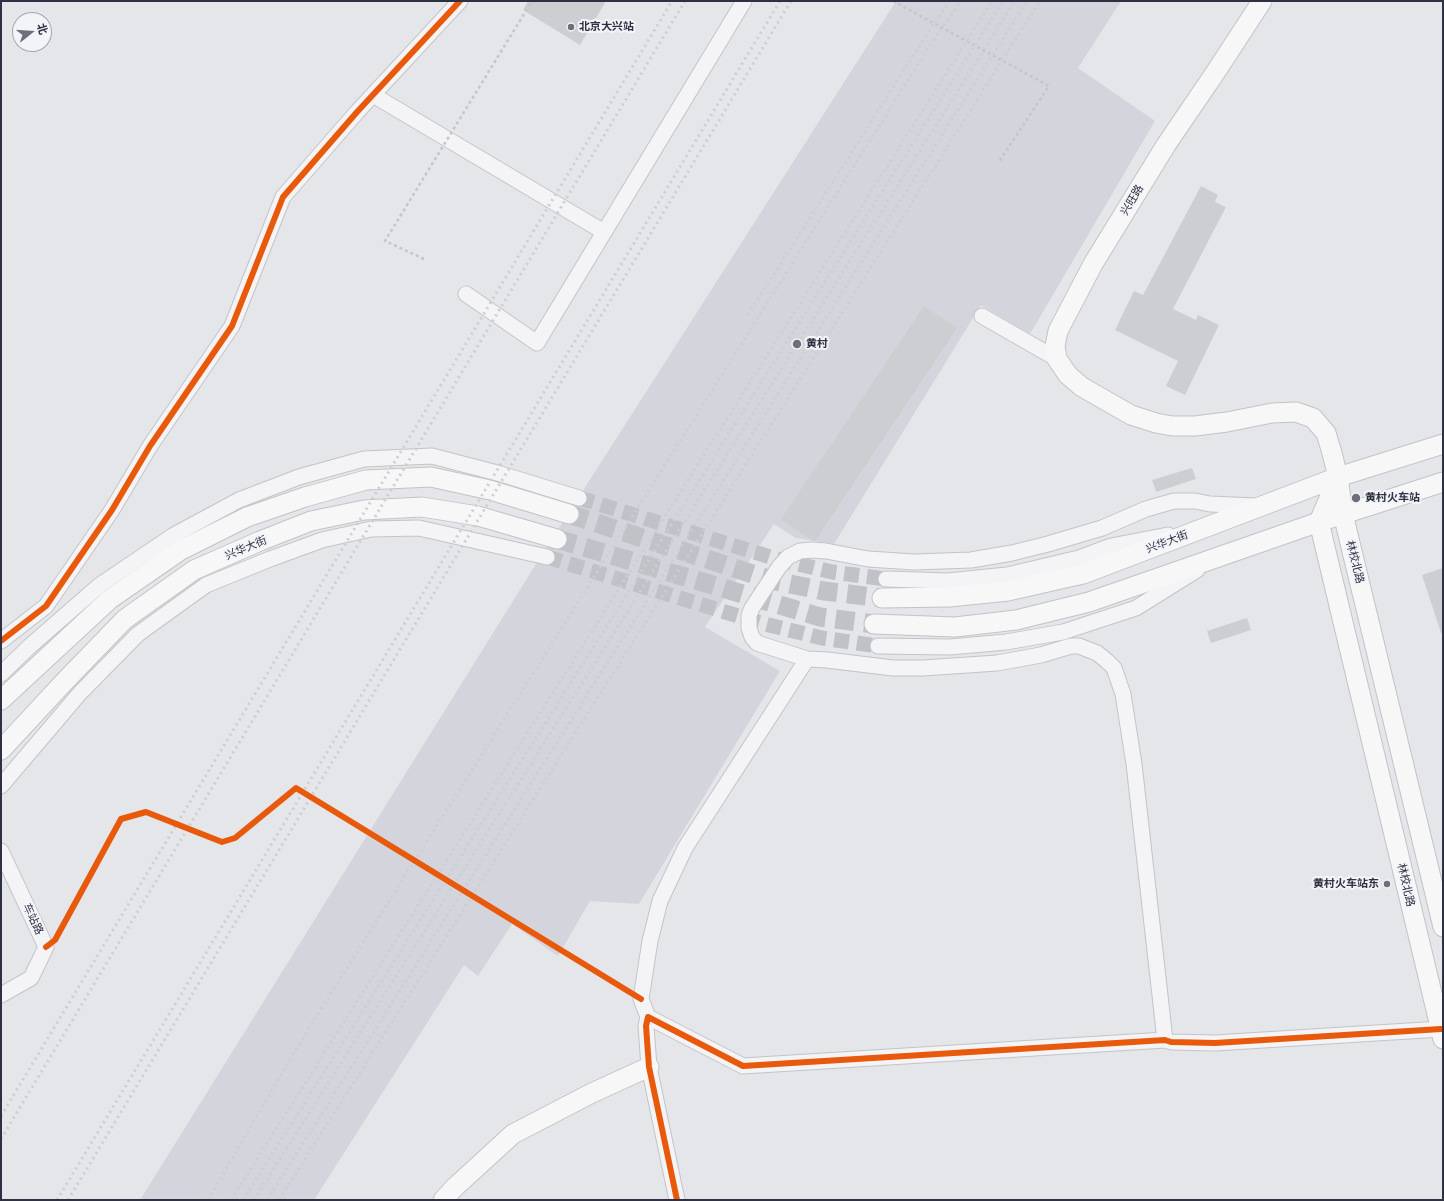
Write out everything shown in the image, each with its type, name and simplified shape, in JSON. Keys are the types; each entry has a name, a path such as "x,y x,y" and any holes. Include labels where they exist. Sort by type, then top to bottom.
{"main road":[{"name":"兴旺路","path":"1057,359 1055,346 1058,331 1093,264 1166,145 1262,1"},
{"name":"林校北路","path":"1057,359 1068,375 1082,388 1131,415 1172,426 1195,426 1227,422 1272,413 1296,412 1313,418 1326,433 1338,477 1343,514 1443,927"},
{"name":"兴华大街","path":"882,598 950,598 1008,591 1083,574 1338,477 1443,444"},
{"path":"1,700 110,599 181,550 247,517 305,496 366,480 431,477 574,506"},
{"path":"1319,522 1338,477"},
{"path":"874,624 955,627 1016,620 1089,602 1319,522 1443,482"},
{"name":"兴华大街","path":"1,750 65,680 125,619 194,570 260,541 311,521 364,510 422,507 478,516 557,539"},
{"name":"林校北路","path":"1319,522 1442,1034"},
{"path":"443,1200 455,1187 513,1134 592,1093 649,1067"}],"street":[{"path":"1,641 46,606 112,510 150,446 232,326 283,197 373,94 460,1"},
{"path":"466,294 537,343 744,1"},
{"path":"373,94 604,232"},
{"path":"982,316 1057,359"},
{"path":"1,674 30,646 100,586 174,535 239,500 299,477 364,459 432,456 501,474 574,506"},
{"path":"1165,1040 1134,764 1123,694 1114,668 1098,653 1079,646 1071,646 1040,655 997,663 923,668 893,668 807,659 757,643 749,628 749,615 779,567 788,557 800,552 811,550 826,551 868,559 914,562 971,560 1012,553 1048,544 1102,528 1146,509 1174,501 1195,501 1210,504 1258,507"},
{"path":"1,786 80,693 138,634 206,585 322,540 371,529 419,528 547,557"},
{"path":"886,579 948,580 1007,575 1079,558 1111,546 1203,528"},
{"path":"878,646 950,647 1006,642 1063,632 1136,608 1216,558"},
{"path":"677,1200 649,1067 646,1026 648,1017 641,999 650,941 660,901 685,848 807,659"},
{"name":"车站路","path":"1,851 46,947 31,978 1,995"},
{"path":"648,1017 744,1066 1165,1040 1171,1042 1215,1043 1442,1034"}],"path":[{"path":"424,259 385,241 532,1"},
{"path":"893,1 1049,86 998,163"}],"shaded area":[{"path":"896,1 1121,1 1078,68 1155,121 1030,334 981,305 834,544 796,538 774,524 705,627 780,671 639,904 590,901 558,956 512,924 478,976 464,965 314,1200 140,1200 536,564"}],"building":[{"name":"北京大兴站","path":"528,1 606,1 580,45 523,10"},
{"path":"1201,186 1218,195 1215,202 1226,207 1173,309 1196,320 1198,315 1219,325 1185,395 1166,386 1178,361 1115,330 1134,291 1143,295"},
{"path":"924,306 957,328 815,541 813,541 781,519"},
{"path":"1192,468 1196,479 1156,492 1152,480"},
{"path":"1443,568 1443,633 1441,633 1422,575"},
{"path":"1247,618 1251,630 1211,643 1207,631"}],"tunnel":[{"path":"579,498 777,559 832,572 886,579"},
{"path":"569,514 771,580 824,591 882,598"},
{"path":"557,539 820,617 874,624"},
{"path":"547,557 761,623 822,638 878,646"}],"railway":[{"path":"1,1116 672,1"},
{"path":"1,1139 685,1"},
{"path":"57,1200 780,1"},
{"path":"68,1200 791,1"},
{"path":"748,315 930,29 950,1"},
{"path":"208,1200 295,1051 384,909 938,33 961,1"},
{"path":"231,1200 992,1"},
{"path":"243,1200 1003,1"},
{"path":"254,1200 1015,1"},
{"path":"267,1200 1027,1"},
{"path":"279,1200 1040,1"}],"cycle path":[{"path":"1,641 46,606 112,510 150,446 232,326 283,197 357,112 460,1"},
{"path":"46,947 55,940 121,819 146,812 222,842 235,838 296,788 641,999"},
{"path":"677,1200 649,1067 646,1026 648,1017 743,1066 1165,1040 1171,1042 1215,1043 1441,1029"}],"place":[{"name":"北京大兴站","path":"571,27"},
{"name":"黄村","path":"797,344"},
{"name":"黄村火车站","path":"1356,498"},
{"name":"黄村火车站东","path":"1387,884"}]}
